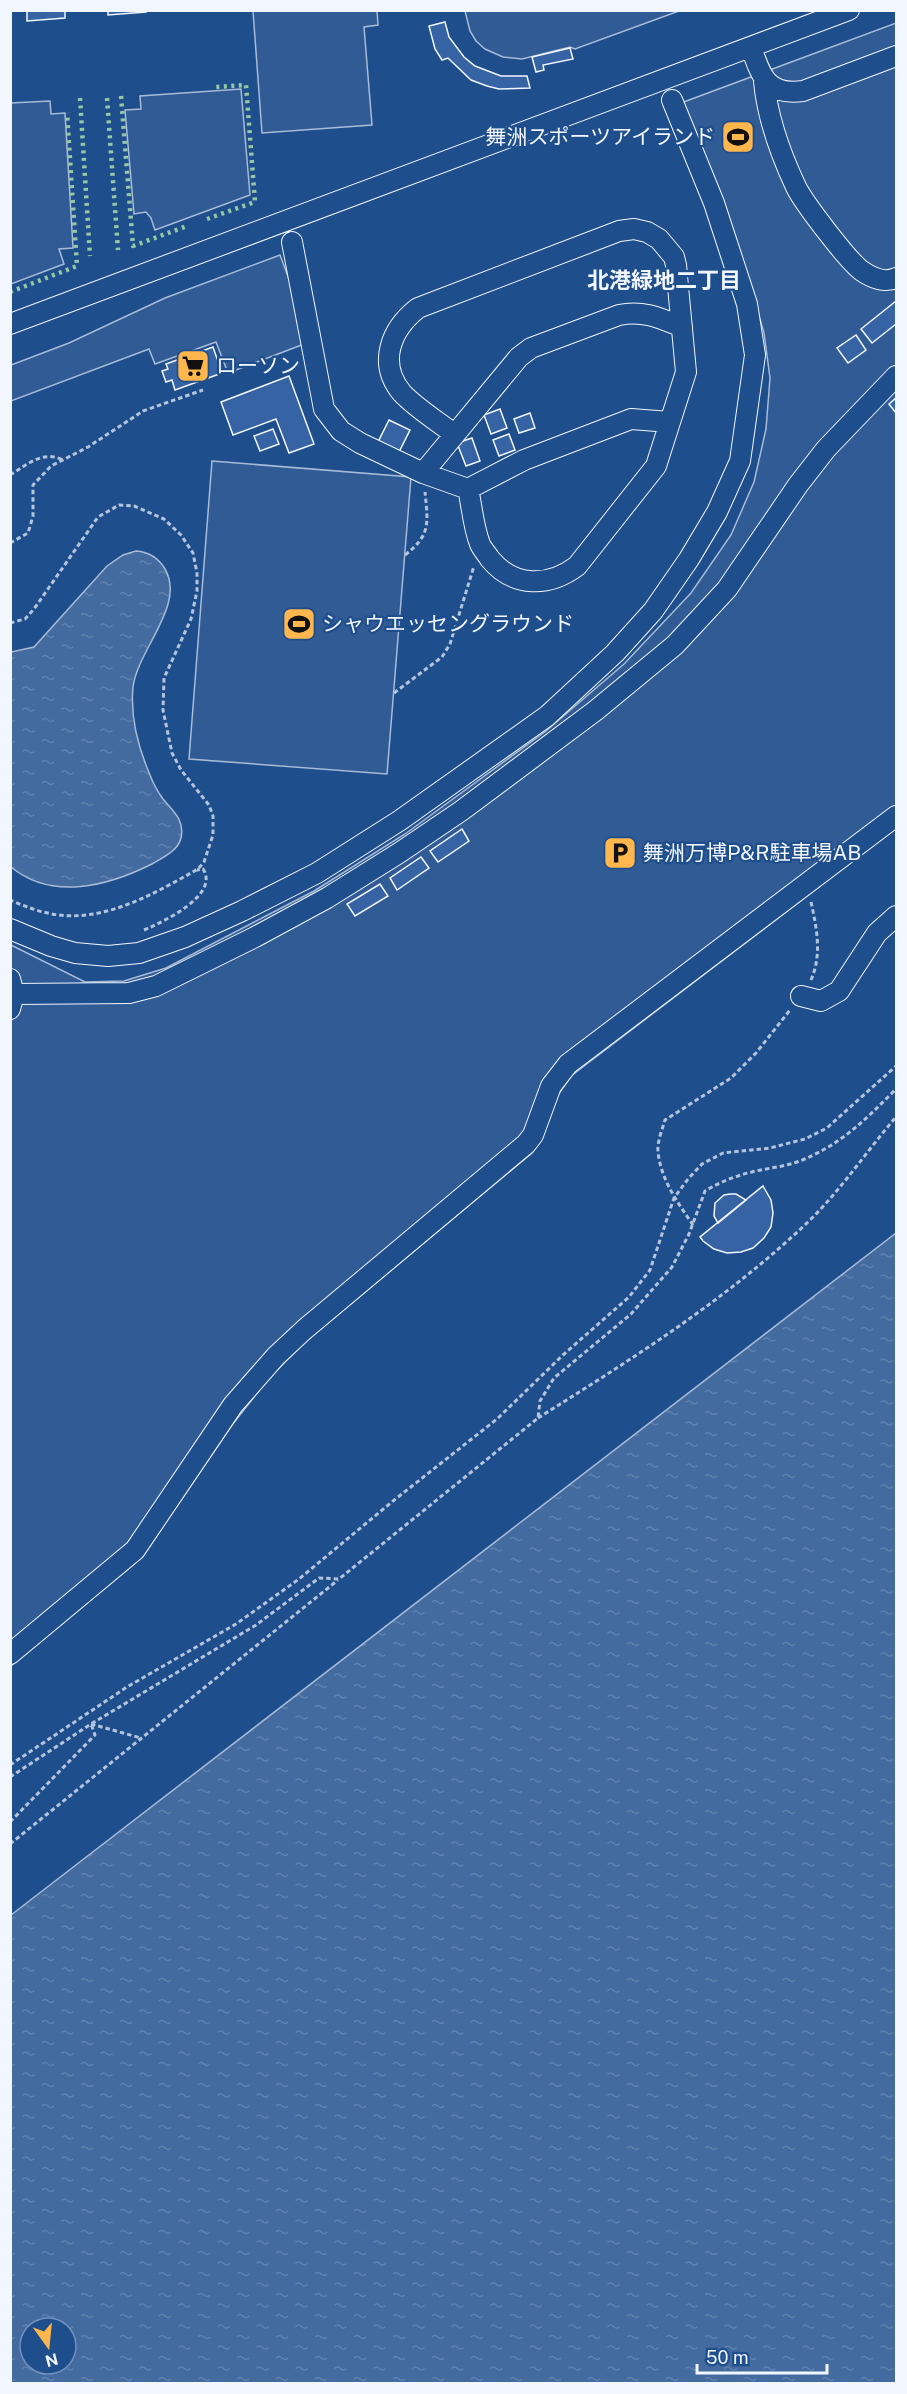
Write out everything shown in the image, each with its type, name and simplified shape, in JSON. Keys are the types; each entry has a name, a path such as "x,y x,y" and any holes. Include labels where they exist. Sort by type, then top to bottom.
{"street":[{"path":"10,324 849,10"},
{"path":"751,47 764,81 767,108 797,188 808,206 863,272 882,280 897,278"},
{"path":"764,81 782,91 803,91 897,56"},
{"path":"10,929 51,946 108,956 139,953 185,937 253,906 317,873 399,821 547,716 615,653 653,611 689,559 717,512 740,461 755,355 747,304 714,203 672,100"},
{"path":"454,434 403,393 391,371 388,358 390,345 394,334 408,316 418,308 601,236 634,229 660,238 674,257 686,372 656,466 586,557 563,576 535,582 519,580 505,574 480,546 468,489"},
{"path":"292,242 324,409 341,431 360,443 423,472 468,489 524,460 631,419 670,422"},
{"path":"423,472 519,357 531,348 619,315 634,312 651,314 682,327"},
{"path":"12,994 129,993 156,986 255,938 327,898 461,811 612,698 675,645 727,589 798,485 826,449 897,376"},
{"path":"10,1654 135,1550 215,1430 250,1383 276,1356 305,1329 526,1144 533,1135 551,1086 568,1064 897,816"},
{"path":"801,996 821,1001 838,991 877,933 897,916"}],"path":[{"path":"10,543 28,533 33,516 33,485 51,466 88,447 143,411 202,390"},
{"path":"10,475 40,457 54,456 63,460"},
{"path":"405,555 419,544 426,532 428,519 423,472"},
{"path":"10,623 25,619 98,517 119,505 134,506 164,519 181,535 193,553 197,573 197,591 191,619 164,678 163,710 172,753 181,770 209,805 213,816 213,836 204,862 195,870 132,902 109,911 88,915 59,915 32,909 10,900"},
{"path":"394,693 442,657 450,644 480,546"},
{"path":"139,932 176,913 192,902 206,887 207,875 203,869 195,870"},
{"path":"693,1225 674,1198 664,1178 658,1151 665,1120 731,1078 756,1053 808,986 818,965 817,932 811,902"},
{"path":"10,1765 127,1687 236,1624 299,1579 497,1419 563,1355 629,1297 650,1270 674,1198 702,1164 723,1153 770,1148 805,1139 827,1128 897,1066"},
{"path":"538,1418 540,1401 554,1378 631,1314 672,1267 693,1225 705,1191 720,1182 750,1172 795,1162 831,1147 855,1129 897,1089"},
{"path":"10,1844 538,1418 644,1352 721,1297 808,1222 848,1180 897,1117"},
{"path":"10,1777 91,1724 256,1625 319,1578 339,1579"},
{"path":"91,1724 142,1738"},
{"path":"10,1822 95,1735 91,1724"}],"shaded area":[{"path":"465,10 679,11 575,49 570,47 522,59 503,57 485,49 470,31"},
{"path":"253,11 377,11 378,25 364,27 372,125 262,133"},
{"name":"舞洲万博P&R駐車場AB","path":"896,23 896,828 571,1076 556,1098 539,1142 532,1153 305,1342 269,1378 232,1425 145,1553 11,1666 11,945 85,982 124,981 166,968 314,891 405,834 546,731 624,664 691,593 731,535 754,482 766,429 770,378 764,333 750,284 681,103"},
{"path":"241,89 250,195 155,230 146,212 134,214 125,110 141,109 140,96"},
{"path":"50,101 51,114 65,113 73,248 59,249 64,264 11,284 11,103"},
{"path":"280,255 312,341 228,373 216,342 155,364 149,349 11,401 11,365 69,343 165,298"},
{"name":"シャウエッセングラウンド","path":"212,461 411,477 387,774 189,759"}],"water":[{"path":"136,551 156,558 165,569 170,583 170,597 159,627 137,672 132,699 136,732 146,764 157,790 180,821 181,838 177,847 165,857 117,879 80,886 62,887 44,884 27,878 11,867 11,652 34,647 107,566 123,555"},
{"path":"896,1233 896,2383 11,2383 11,1915"}],"building":[{"path":"27,10 65,10 65,18 27,21"},
{"path":"108,10 146,10 146,12 108,15"},
{"path":"445,22 449,37 464,57 475,66 501,76 527,76 530,88 499,89 487,86 471,80 448,58 442,60 435,49 429,26"},
{"path":"570,48 573,59 543,65 544,70 536,72 532,57"},
{"path":"896,301 896,324 872,343 861,329"},
{"path":"856,335 866,350 848,363 837,348"},
{"name":"ローソン","path":"213,347 222,373 175,390 172,380 166,382 162,371 168,369 166,364"},
{"path":"289,376 314,444 289,453 276,419 233,435 221,402"},
{"path":"896,398 896,413 889,404"},
{"path":"500,409 507,428 491,434 484,415"},
{"path":"530,413 535,428 519,433 514,419"},
{"path":"389,420 410,430 399,452 378,442"},
{"path":"273,429 279,444 260,451 254,436"},
{"path":"509,434 515,450 499,456 493,440"},
{"path":"472,438 480,461 466,466 457,443"},
{"path":"462,829 469,841 438,862 430,851"},
{"path":"421,857 429,868 397,890 390,878"},
{"path":"380,884 388,896 355,916 347,904"},
{"path":"763,1186 771,1200 773,1213 771,1227 764,1238 753,1248 727,1253 714,1249 703,1241 700,1237"},
{"path":"736,1194 746,1200 718,1223 714,1216 715,1203 724,1195"}],"hedge":[{"path":"207,219 255,202 246,85 216,87"},
{"path":"121,96 133,246 187,226"},
{"path":"80,98 90,256"},
{"path":"107,98 118,250"},
{"path":"10,292 77,266 67,113"}],"place":[{"name":"舞洲スポーツアイランド","path":"738,137"},
{"name":"ローソン","path":"193,366"},
{"name":"シャウエッセングラウンド","path":"299,624"},
{"name":"舞洲万博P&R駐車場AB","path":"620,853"}],"district":[{"name":"北港緑地二丁目","path":"664,280"}]}
